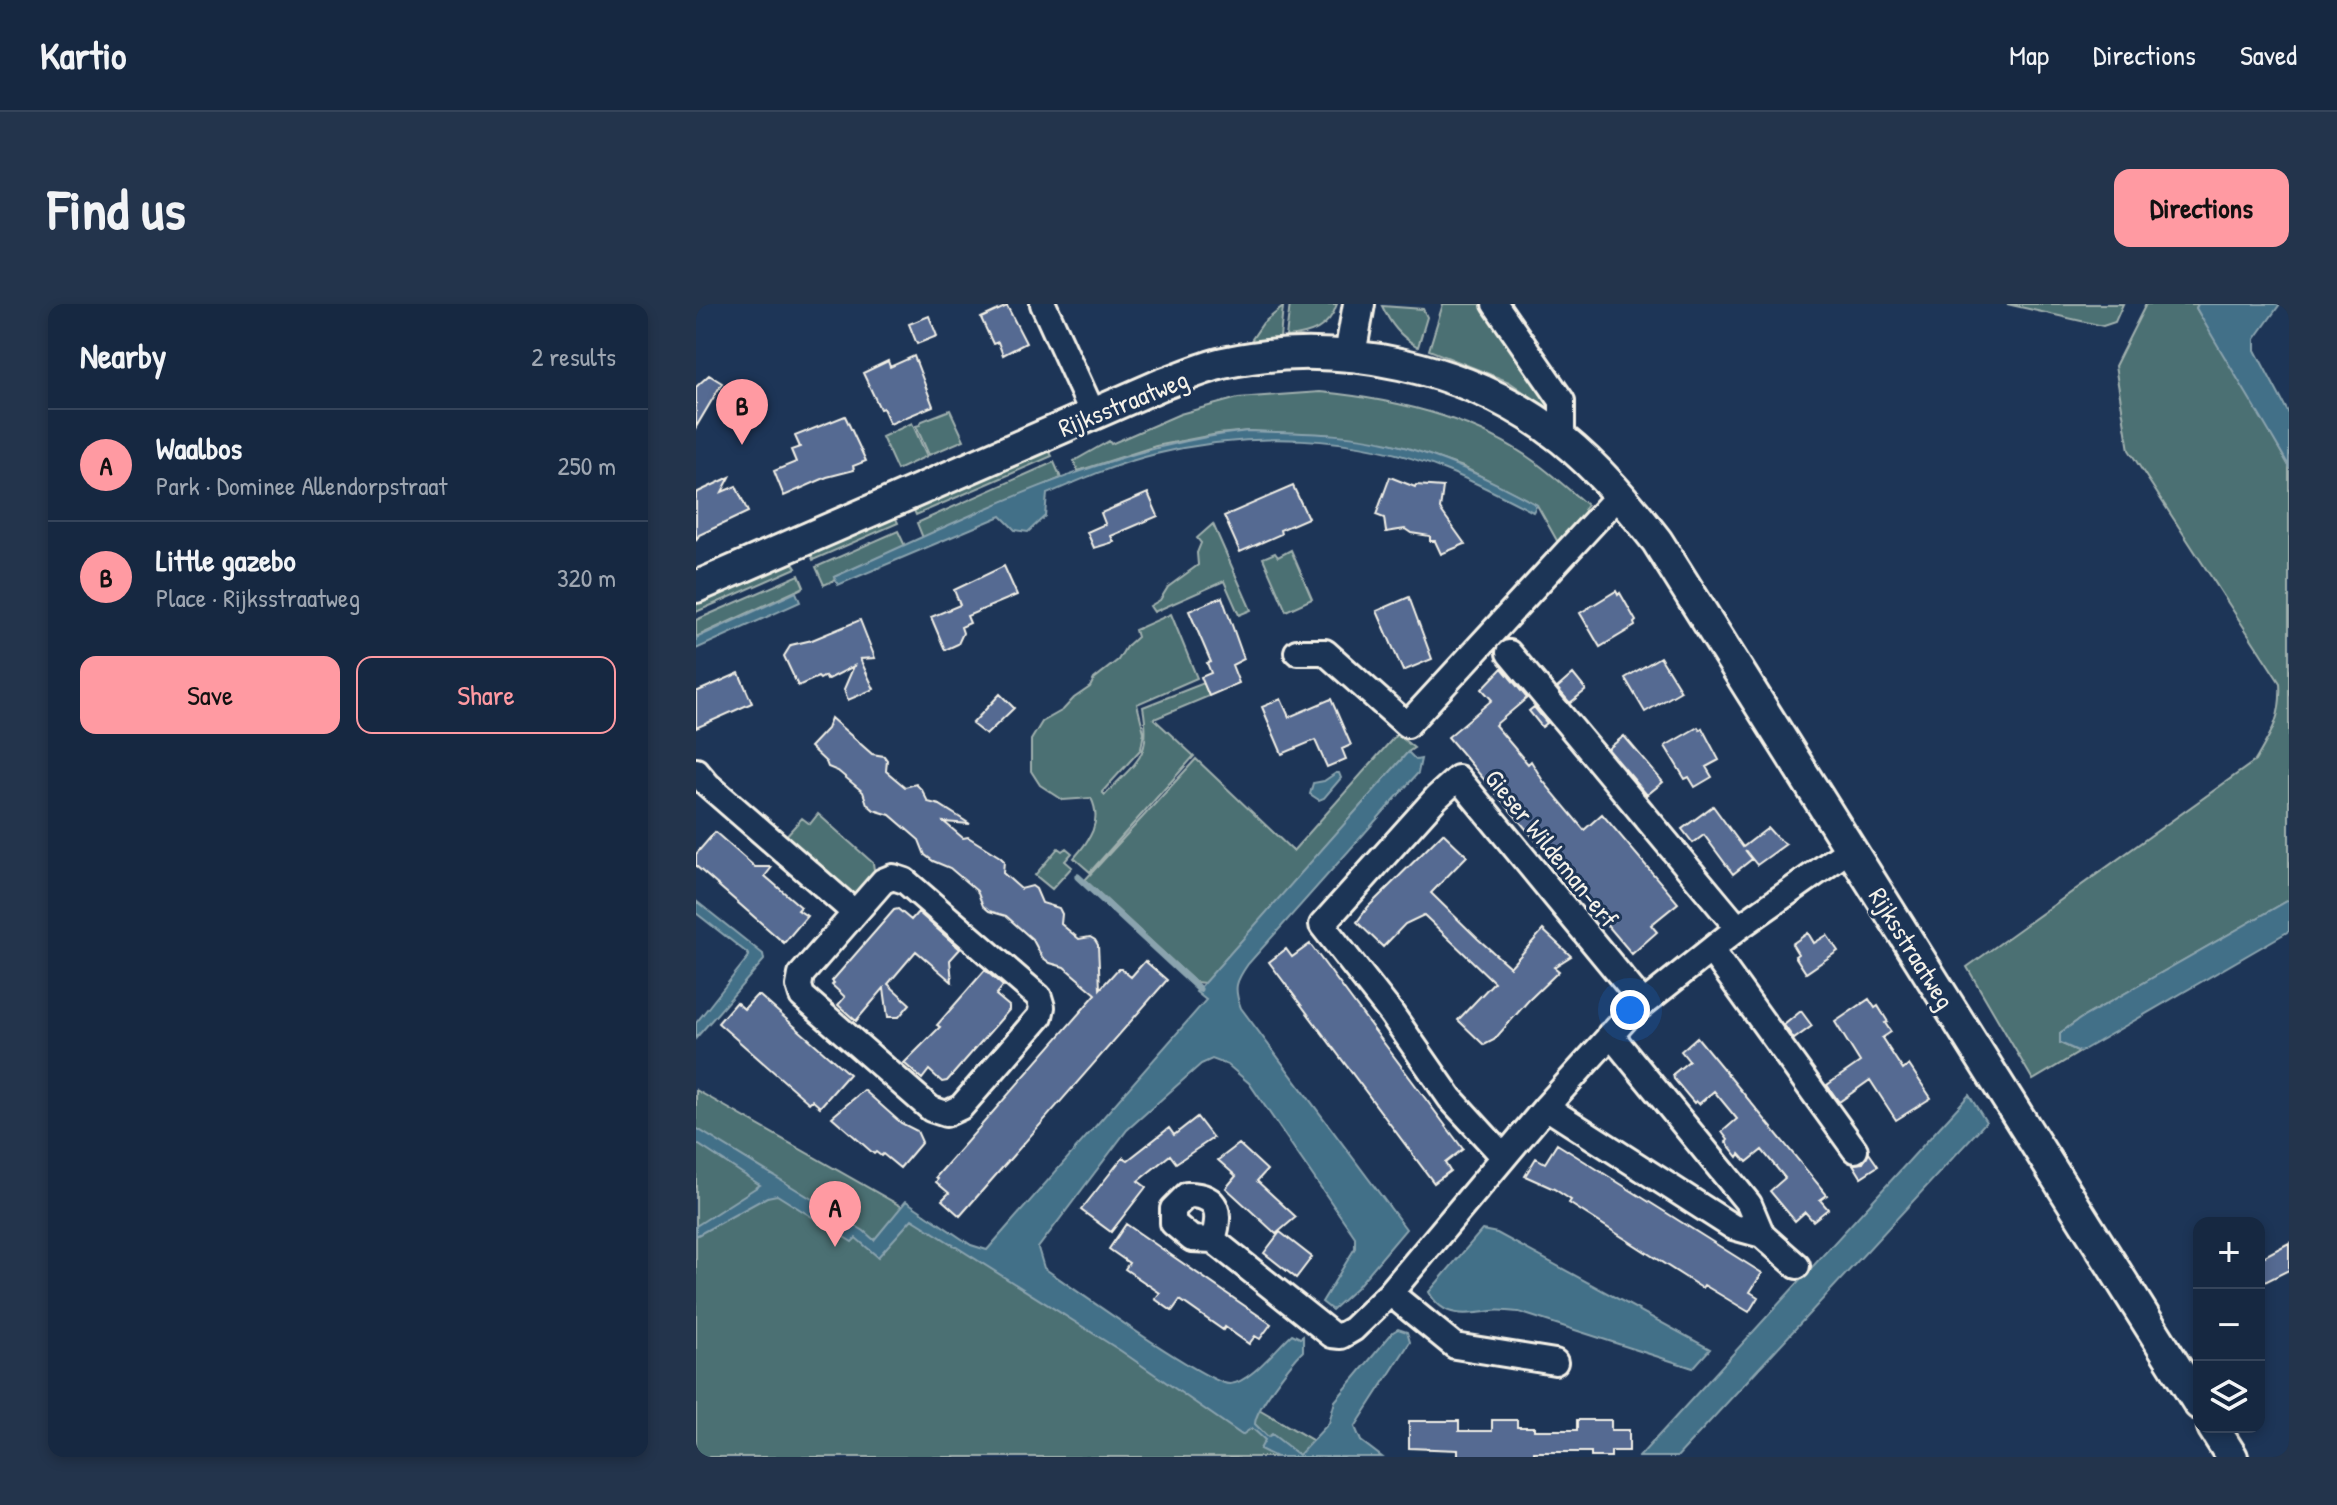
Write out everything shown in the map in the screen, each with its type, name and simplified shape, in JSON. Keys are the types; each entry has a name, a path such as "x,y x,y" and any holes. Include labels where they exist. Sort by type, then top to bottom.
{"street":[{"path":"1043,304 1093,414"},
{"path":"1350,355 1359,304"},
{"path":"1495,304 1562,401 1562,439"},
{"name":"Rijksstraatweg","path":"696,587 1160,385 1222,363 1285,355 1350,355 1379,359 1465,383 1531,417 1562,439 1620,494 1657,541 2193,1394"},
{"path":"1297,652 1325,652 1407,725 1620,494"},
{"path":"1509,653 1738,928"},
{"path":"696,771 708,785 855,913"},
{"name":"Gieser Wildeman-erf","path":"1504,1157 1450,1098 1391,1013 1322,925 1436,798 1458,778 1643,1003"},
{"path":"1213,1240 1332,1335 1341,1336 1353,1329 1390,1293 1610,1034 1643,1003 1738,928 1850,849"},
{"path":"893,877 905,881 1039,997 1042,1007 1040,1016 961,1107 946,1114 931,1109 802,996 799,986 801,975 855,913 883,881 893,877"},
{"path":"1711,950 1855,1150"},
{"path":"1610,1034 1749,1204 1762,1235 1797,1266"},
{"path":"1546,1107 1733,1227 1762,1235"},
{"path":"1390,1293 1455,1346 1555,1362"},
{"path":"2217,1433 2232,1457"}],"green space":[{"path":"1290,304 1337,304 1329,319 1318,329 1286,337"},
{"path":"1443,304 1487,304 1557,408 1548,409 1509,382 1429,350"},
{"path":"2007,304 2123,304 2115,322 2103,326"},
{"path":"2146,304 2198,304 2196,308 2289,466 2289,900 2060,1033 2060,1043 2080,1052 2033,1080 1967,967 2255,761 2271,733 2279,705 2280,683 2129,450 2115,366"},
{"path":"1382,306 1423,309 1427,317 1418,347 1397,330"},
{"path":"1283,307 1280,338 1250,342 1263,323"},
{"path":"1320,392 1404,405 1486,433 1542,467 1587,505 1584,509 1588,513 1560,546 1537,505 1463,467 1422,453 1328,435 1248,431 1218,434 1156,446 1078,471 1074,461 1109,441 1111,444 1180,414 1238,398"},
{"path":"950,410 964,440 929,455 916,426"},
{"path":"912,423 927,456 897,470 882,437"},
{"path":"1047,447 1052,456 916,515 912,506"},
{"path":"1054,462 1061,478 923,538 917,523"},
{"path":"894,514 898,523 813,560 809,551"},
{"path":"1213,524 1251,610 1239,615 1224,581 1154,612 1150,606 1160,600 1168,587 1198,565 1197,553 1201,543 1197,538"},
{"path":"898,531 905,546 834,577 835,580 824,585 816,567"},
{"path":"1291,550 1312,599 1286,611 1263,558 1275,553 1278,557"},
{"path":"790,559 796,568 696,612 696,599"},
{"path":"799,575 804,587 696,637 696,620"},
{"path":"1171,614 1197,678 1137,704 1144,732 1141,749 1102,792 1105,795 1140,757 1146,737 1143,707 1204,683 1209,696 1154,719 1194,756 1090,872 1074,858 1093,831 1096,815 1091,798 1063,800 1040,785 1031,771 1031,740 1042,722 1063,710 1118,660 1137,637 1135,630"},
{"path":"1397,734 1414,748 1205,983 1195,982 1085,880 1196,759 1293,851"},
{"path":"818,814 873,863 875,876 856,894 850,894 784,838 802,818 810,824"},
{"path":"1058,848 1062,851 1066,848 1072,853 1065,861 1072,867 1052,889 1035,875"},
{"path":"696,1090 1252,1405 1341,1457 696,1457"}],"water":[{"path":"2198,304 2280,304 2255,339 2255,350 2289,414 2289,466 2196,308"},
{"path":"1248,431 1337,435 1389,443 1465,469 1537,505 1533,512 1445,470 1375,449 1302,440 1228,442 1142,458 1047,494 1045,516 1028,532 1015,530 1001,516 838,585 834,577 985,509 1088,469 1194,439"},
{"path":"796,592 800,602 696,649 696,638"},
{"path":"1408,752 1416,760 1421,759 1418,773 1248,964 1238,980 1237,990 1241,1008 1406,1229 1357,1287 1332,1310 1322,1302 1355,1248 1355,1237 1249,1083 1228,1065 1212,1059 1201,1064 1127,1130 1038,1248 1044,1268 1169,1353 1217,1380 1230,1384 1246,1378 1292,1334 1300,1338 1303,1336 1303,1351 1267,1397 1255,1424 1268,1437 1272,1434 1299,1455 1329,1423 1335,1401 1393,1332 1398,1329 1407,1332 1410,1342 1355,1427 1361,1441 1382,1457 1276,1457 1260,1449 1265,1440 1252,1428 1242,1435 1121,1351 912,1219 878,1257 856,1238 852,1242 777,1195 767,1197 696,1236 696,1226 760,1185 696,1143 696,1128 874,1240 906,1201 971,1245 987,1250 1206,1000 1196,992"},
{"path":"1336,773 1341,778 1324,798 1319,800 1310,794 1313,783 1324,781"},
{"path":"2289,900 2289,931 2080,1052 2060,1043 2060,1033 2080,1019"},
{"path":"696,901 763,954 764,960 696,1038 696,1023 749,956 696,913"},
{"path":"1969,1095 1986,1122 1677,1457 1639,1457"},
{"path":"1482,1230 1497,1233 1710,1349 1693,1368 1519,1312 1498,1310 1465,1314 1448,1311 1429,1292"}],"building":[{"path":"1007,306 1026,343 1003,355 998,342 993,344 981,318"},
{"path":"929,316 937,336 917,344 909,324"},
{"path":"914,356 933,406 890,424 863,373 888,361 890,367"},
{"path":"709,375 722,383 696,427 696,387"},
{"path":"845,416 866,461 853,466 854,470 827,477 784,496 774,471 796,462 791,450 800,447 795,436"},
{"path":"730,477 722,492 736,486 748,512 699,535 696,541 696,493"},
{"path":"1390,477 1415,487 1443,487 1440,509 1465,544 1441,554 1435,541 1430,541 1430,536 1405,529 1386,532 1384,518 1376,515"},
{"path":"1293,486 1308,518 1240,552 1224,516"},
{"path":"1148,493 1158,516 1111,536 1114,542 1094,548 1087,532 1106,526 1101,513"},
{"path":"1004,566 1017,595 967,616 970,623 961,627 963,633 958,644 945,650 931,617 960,605 954,590"},
{"path":"1616,591 1636,621 1635,626 1600,647 1580,613"},
{"path":"1222,597 1244,659 1232,665 1239,683 1209,696 1201,677 1211,673 1207,663 1211,662 1189,611"},
{"path":"1409,597 1432,659 1403,671 1377,611"},
{"path":"860,620 875,658 860,659 874,689 848,700 844,689 854,666 827,680 825,676 818,677 798,686 784,656 791,645 812,640"},
{"path":"1660,657 1681,691 1645,712 1625,678"},
{"path":"1502,668 1527,698 1495,725 1528,764 1531,761 1543,781 1584,830 1602,814 1678,903 1651,925 1657,932 1632,954 1448,737 1492,700 1482,689"},
{"path":"739,673 752,703 696,728 696,692"},
{"path":"1573,674 1586,690 1570,703 1557,688"},
{"path":"1000,694 1014,708 986,735 972,724"},
{"path":"1281,699 1289,717 1331,699 1351,745 1342,749 1346,759 1327,767 1315,740 1282,754 1262,707"},
{"path":"1534,707 1547,723 1542,727 1529,711"},
{"path":"831,718 872,754 884,756 887,760 886,771 905,787 916,784 928,802 940,805 970,824 944,822 963,838 968,837 1000,857 1004,861 1003,873 1021,889 1032,886 1042,903 1059,908 1061,924 1079,939 1090,937 1095,940 1098,945 1100,989 1118,969 1131,977 1145,961 1167,980 960,1216 942,1200 949,1193 936,1182 936,1177 1096,994 1064,967 1042,957 1033,940 1006,916 983,906 977,891 950,868 925,855 919,840 890,815 874,810 867,804 863,792 838,771 828,767 810,747 827,729"},
{"path":"1698,727 1700,730 1702,728 1719,760 1706,767 1712,777 1695,787 1689,777 1685,779 1665,746"},
{"path":"1624,736 1663,782 1647,795 1608,749"},
{"path":"1713,806 1743,847 1768,828 1786,844 1757,865 1745,850 1752,859 1733,874 1704,835 1693,843 1682,829"},
{"path":"715,832 755,867 772,867 765,876 807,916 784,943 696,866 696,854"},
{"path":"1443,833 1467,856 1431,893 1478,939 1510,967 1543,930 1571,956 1554,967 1559,971 1494,1040 1484,1045 1458,1020 1494,982 1424,915 1405,924 1383,947 1357,922 1368,907"},
{"path":"898,909 911,920 918,912 960,949 950,960 952,982 916,951 888,984 910,1004 899,1017 888,1017 884,988 856,1021 838,1005 845,997 832,985 832,981"},
{"path":"1808,933 1814,943 1827,935 1838,951 1806,973 1795,956 1798,954 1792,944"},
{"path":"1310,944 1463,1149 1445,1163 1450,1171 1434,1183 1269,962 1286,949 1292,957"},
{"path":"985,970 1003,986 996,995 1009,1006 1009,1010 947,1081 942,1082 929,1070 922,1079 904,1063 940,1027 937,1025"},
{"path":"756,996 760,996 849,1074 820,1107 812,1100 809,1103 718,1023 736,1002 744,1009"},
{"path":"1869,999 1875,1008 1878,1006 1888,1022 1885,1023 1891,1032 1882,1038 1903,1070 1909,1065 1931,1098 1896,1120 1870,1080 1839,1102 1827,1085 1860,1062 1835,1022"},
{"path":"1801,1011 1812,1026 1794,1039 1784,1025"},
{"path":"1697,1037 1827,1195 1820,1200 1828,1209 1813,1221 1805,1212 1795,1221 1770,1191 1785,1178 1762,1150 1747,1162 1740,1154 1738,1157 1726,1142 1728,1140 1722,1132 1737,1119 1714,1091 1699,1104 1694,1103 1674,1079 1673,1074 1689,1061 1681,1051"},
{"path":"864,1090 901,1123 917,1131 922,1142 900,1168 883,1154 874,1154 832,1117"},
{"path":"1197,1117 1213,1138 1176,1163 1170,1155 1138,1181 1146,1187 1111,1232 1081,1210 1123,1157 1128,1160 1169,1128 1174,1135"},
{"path":"1239,1144 1267,1170 1257,1181 1296,1217 1276,1234 1226,1188 1236,1176 1218,1160"},
{"path":"1557,1144 1762,1273 1750,1292 1758,1297 1749,1312 1704,1285 1702,1288 1569,1203 1571,1200 1554,1189 1525,1176 1536,1158 1545,1163"},
{"path":"1869,1153 1878,1166 1861,1177 1853,1164 1863,1163"},
{"path":"1126,1224 1271,1324 1260,1339 1255,1336 1249,1344 1180,1300 1172,1311 1155,1299 1160,1293 1125,1269 1129,1263 1109,1249"},
{"path":"1280,1232 1312,1257 1296,1278 1264,1253"},
{"path":"2289,1243 2289,1270 2265,1282 2265,1256"},
{"path":"1492,1420 1517,1420 1517,1427 1534,1427 1534,1430 1577,1430 1577,1420 1611,1420 1611,1430 1629,1430 1629,1451 1611,1451 1611,1457 1591,1457 1591,1452 1534,1452 1534,1457 1458,1457 1458,1450 1409,1448 1409,1421 1459,1421 1459,1431 1492,1431"}],"waterway":[{"path":"1078,877 1199,989"}],"place":[{"name":"Little gazebo","path":"742,445"},
{"name":"Waalbos","path":"835,1247"}]}
